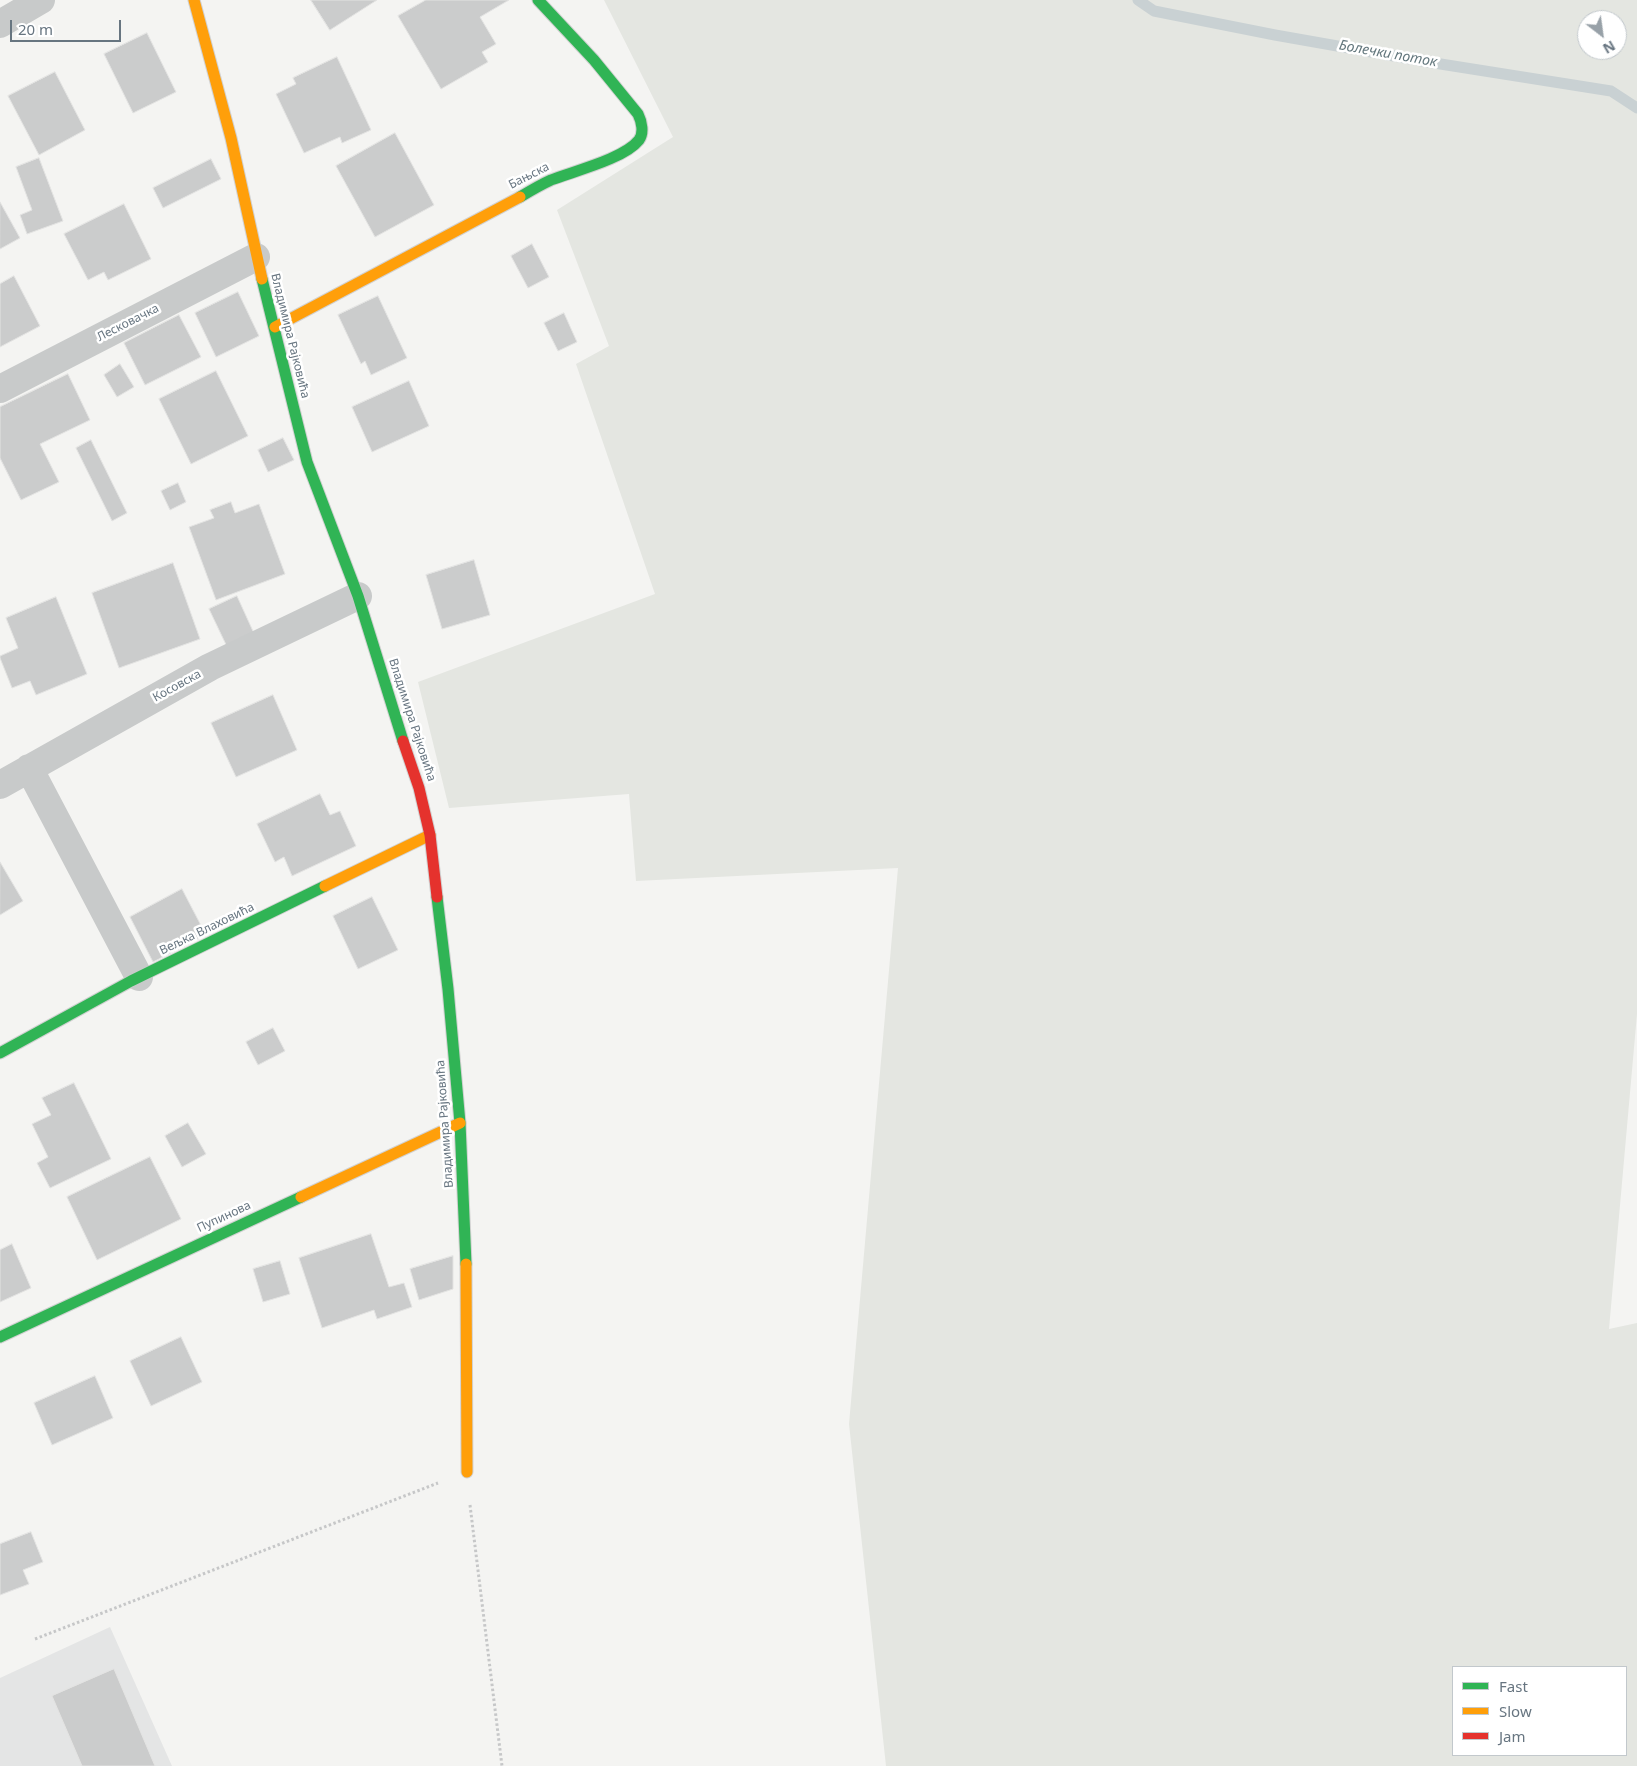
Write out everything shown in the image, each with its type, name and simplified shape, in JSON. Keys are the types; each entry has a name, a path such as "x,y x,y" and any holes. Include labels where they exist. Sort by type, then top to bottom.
{"street":[{"path":"0,24 41,0"},
{"name":"Владимира Рајковића","path":"194,0 231,138 256,257 275,327 306,462 358,596 419,788 430,835 448,989 460,1123 466,1264 467,1472"},
{"name":"Бањска","path":"275,327 549,181 626,152 640,139 642,130 640,117 594,60 538,0"},
{"name":"Лесковачка","path":"0,389 256,257"},
{"name":"Косовска","path":"0,785 210,667 358,596"},
{"path":"29,768 139,978"},
{"name":"Вељка Влаховића","path":"0,1053 139,978 430,835"},
{"name":"Пупинова","path":"0,1337 460,1123"}],"path":[{"path":"34,1639 467,1472 502,1766"}],"shaded area":[{"path":"604,0 1637,0 1637,1014 1609,1329 1637,1323 1637,1766 886,1766 849,1424 898,868 636,881 629,794 449,808 418,682 655,594 576,364 609,346 557,210 673,137"},
{"path":"110,1627 172,1766 0,1766 0,1678"}],"building":[{"path":"311,0 377,0 330,30"},
{"path":"426,0 509,0 480,17 496,44 482,52 488,62 441,89 398,16"},
{"path":"147,33 176,92 133,113 104,54"},
{"path":"337,57 371,130 342,143 340,137 304,153 276,94 296,84 293,78"},
{"path":"55,72 85,130 39,155 8,96"},
{"path":"395,133 434,205 375,237 336,166"},
{"path":"39,158 63,221 27,234 20,215 32,210 16,167"},
{"path":"211,159 221,179 163,208 153,188"},
{"path":"0,202 20,238 0,249"},
{"path":"124,204 151,259 108,280 104,272 88,280 64,234"},
{"path":"532,244 549,277 528,288 511,256"},
{"path":"14,276 40,326 0,347 0,284"},
{"path":"238,292 259,336 216,357 195,313"},
{"path":"378,296 407,358 371,375 365,361 361,364 338,315"},
{"path":"564,313 577,342 558,351 544,323"},
{"path":"179,315 201,357 145,385 124,343"},
{"path":"120,364 134,387 117,397 104,375"},
{"path":"216,371 248,436 191,464 159,399"},
{"path":"68,374 90,420 40,444 59,482 21,500 0,458 0,407"},
{"path":"409,381 429,426 372,452 352,407"},
{"path":"283,438 294,460 268,472 258,450"},
{"path":"91,440 127,513 112,521 76,448"},
{"path":"178,483 186,502 170,510 161,491"},
{"path":"231,502 235,513 259,504 285,574 216,600 189,527 214,518 210,510"},
{"path":"474,560 490,615 442,629 426,575"},
{"path":"173,563 200,639 119,668 92,593"},
{"path":"237,596 257,640 230,653 209,609"},
{"path":"56,597 87,674 36,695 30,681 12,688 0,656 18,648 6,618"},
{"path":"273,695 297,750 236,777 211,723"},
{"path":"320,794 330,815 340,811 356,846 292,876 284,857 275,862 257,824"},
{"path":"0,862 23,901 0,915"},
{"path":"182,889 206,935 153,962 130,917"},
{"path":"372,897 398,950 358,969 333,916"},
{"path":"273,1028 285,1051 258,1065 246,1042"},
{"path":"74,1083 111,1159 50,1188 37,1163 48,1157 32,1124 51,1115 42,1098"},
{"path":"188,1123 206,1154 182,1167 165,1136"},
{"path":"150,1157 181,1219 97,1260 67,1197"},
{"path":"371,1234 389,1287 404,1283 412,1307 377,1319 374,1310 322,1328 299,1258"},
{"path":"12,1244 31,1288 0,1302 0,1250"},
{"path":"453,1256 453,1289 419,1300 410,1269"},
{"path":"280,1261 290,1294 263,1302 253,1269"},
{"path":"181,1337 202,1382 151,1406 130,1361"},
{"path":"95,1376 113,1418 52,1445 34,1403"},
{"path":"31,1532 43,1562 23,1570 29,1584 0,1595 0,1544"},
{"path":"114,1669 155,1766 82,1766 52,1696"}],"waterway":[{"name":"Болечки поток","path":"1138,0 1154,11 1275,35 1611,91 1637,108"}],"traffic: fast":[{"path":"520,197 551,180 611,159 632,147 641,137 642,131 638,114 594,60 538,0"},
{"path":"262,279 307,462 358,596 403,741"},
{"path":"0,1053 131,981 325,886"},
{"path":"437,897 448,989 460,1123 466,1264"},
{"path":"0,1337 301,1197"}],"traffic: slow":[{"path":"194,0 231,138 262,279"},
{"path":"275,327 520,197"},
{"path":"325,886 430,835"},
{"path":"301,1197 460,1123"},
{"path":"466,1264 467,1472"}],"traffic: jam":[{"path":"403,741 419,788 430,835 437,897"}]}
